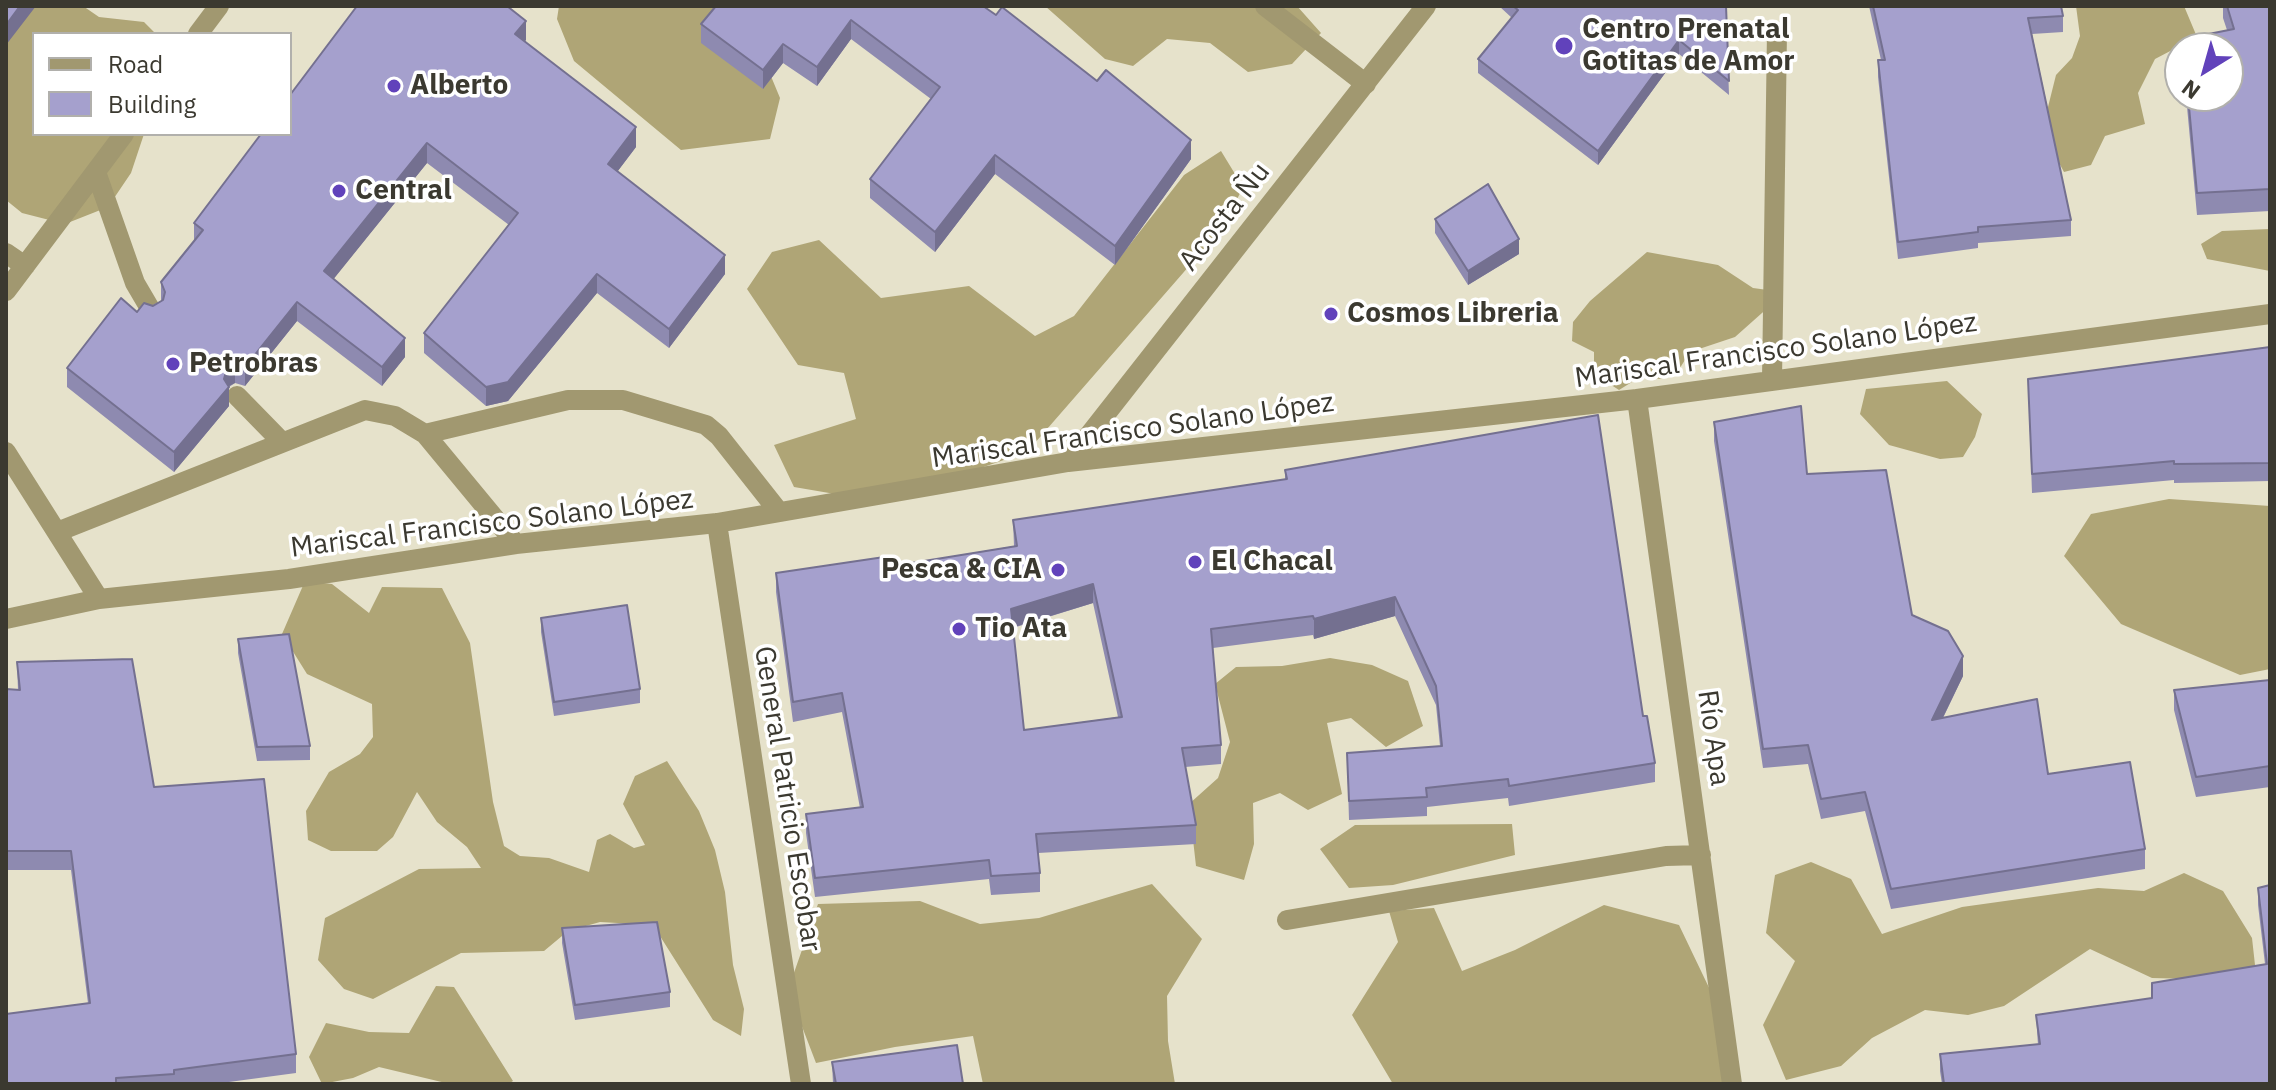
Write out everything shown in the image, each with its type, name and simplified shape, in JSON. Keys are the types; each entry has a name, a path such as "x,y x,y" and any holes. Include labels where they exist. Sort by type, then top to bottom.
{"street":[{"path":"200,32 219,6"},
{"path":"1265,6 1366,84"},
{"name":"Acosta Ñu","path":"1068,462 1426,6"},
{"path":"1772,380 1777,31"},
{"path":"6,291 123,136"},
{"path":"96,172 135,283 152,312"},
{"path":"6,253 25,266"},
{"name":"Mariscal Francisco Solano López","path":"6,619 99,599 289,579 516,544 717,523 1068,462 1637,399 2270,314"},
{"path":"237,396 280,440"},
{"name":"Río Apa","path":"1637,399 1732,1084"},
{"path":"425,434 568,400 623,400 706,425 719,436 779,512"},
{"path":"57,532 280,440 365,410 395,416 425,434 516,544"},
{"path":"6,452 99,599"},
{"name":"General Patricio Escobar","path":"717,523 801,1084"},
{"path":"1287,920 1666,856 1701,855"}],"shaded area":[{"path":"8,6 83,6 99,17 144,22 154,32 32,32 32,136 143,136 131,173 108,207 65,224 22,213 6,200"},
{"path":"559,6 748,6 746,16 780,98 770,139 681,150 574,61 557,19"},
{"path":"1045,6 1297,6 1321,33 1292,64 1248,72 1210,43 1167,39 1133,66 1105,59"},
{"path":"2076,6 2184,6 2195,32 2164,32 2164,54 2155,59 2138,93 2145,124 2105,136 2091,165 2064,172 2042,131 2056,75 2072,58 2080,36"},
{"path":"1221,151 1243,187 1224,226 1027,452 882,502 794,487 774,445 856,419 844,373 798,365 747,289 772,252 819,240 881,298 969,286 1035,336 1074,316 1184,175"},
{"path":"2270,229 2270,271 2207,259 2201,244 2222,231"},
{"path":"1647,252 1718,265 1753,288 1775,291 1771,305 1735,337 1690,352 1678,371 1661,379 1640,377 1619,390 1594,374 1594,352 1572,341 1573,322 1590,301"},
{"path":"1947,381 1982,414 1975,437 1963,457 1940,459 1889,445 1860,414 1866,389"},
{"path":"2169,499 2270,506 2270,669 2240,675 2121,624 2064,556 2091,514"},
{"path":"305,581 332,584 369,613 382,587 442,588 470,643 493,802 504,846 520,856 549,858 589,872 597,840 610,834 634,848 645,845 623,804 635,776 667,761 699,811 715,850 725,892 733,965 744,1009 741,1036 713,1020 653,925 600,922 568,931 544,951 461,953 373,999 344,989 318,960 325,918 419,869 481,868 467,847 437,822 417,792 393,837 377,851 331,851 308,840 306,811 329,772 360,754 373,737 372,704 307,674 282,634"},
{"path":"1330,658 1372,665 1408,681 1423,726 1386,747 1351,718 1327,723 1342,794 1308,810 1280,793 1253,803 1254,844 1244,880 1196,866 1189,804 1218,778 1230,742 1215,684 1236,667 1282,666"},
{"path":"1512,824 1515,855 1393,885 1349,888 1320,849 1355,825"},
{"path":"1811,862 1851,879 1882,934 1962,907 2098,888 2144,891 2184,873 2223,891 2252,938 2255,965 2270,981 2152,978 2090,949 2004,1006 1968,1015 1925,1010 1872,1038 1841,1066 1786,1080 1763,1025 1795,961 1766,933 1775,875"},
{"path":"1152,884 1202,939 1167,996 1168,1041 1175,1084 983,1084 973,1036 816,1063 788,990 818,904 920,901 980,924 1039,918"},
{"path":"1604,905 1679,925 1724,1019 1732,1084 1393,1084 1352,1015 1398,942 1389,911 1434,908 1462,971 1515,950"},
{"path":"436,986 454,987 513,1081 508,1084 450,1084 379,1067 353,1078 322,1084 309,1057 326,1023 369,1032 409,1033"}],"building":[{"path":"6,6 20,6 6,25"},
{"path":"357,6 507,6 526,21 515,34 636,127 608,164 725,255 669,329 597,274 508,382 486,387 424,333 518,213 427,143 324,271 405,338 382,367 297,302 245,367 235,364 227,368 224,379 229,387 174,452 67,368 121,298 137,312 144,303 153,306 163,300 165,292 161,282 203,230 194,223 259,136 292,136 292,92"},
{"path":"716,6 983,6 996,15 1002,7 1097,81 1106,70 1191,140 1115,246 995,155 935,232 870,179 940,87 851,20 817,67 783,44 763,70 701,24"},
{"path":"1513,6 1726,6 1729,81 1679,40 1598,151 1478,59 1518,10"},
{"path":"1873,6 2061,6 2063,16 2028,18 2071,220 1978,227 1978,232 1898,242 1878,60 1885,60"},
{"path":"2227,6 2270,6 2270,189 2197,193 2189,112 2244,112 2244,32 2219,32 2234,29"},
{"path":"1488,184 1519,239 1468,271 1435,219"},
{"path":"2270,347 2270,463 2174,464 2174,461 2032,474 2028,379"},
{"path":"1801,406 1807,474 1886,470 1912,615 1948,631 1963,656 1932,720 2037,699 2048,774 2130,762 2145,849 1891,889 1865,792 1821,799 1808,745 1763,749 1714,422"},
{"path":"1598,415 1643,716 1647,716 1655,763 1509,786 1508,779 1426,788 1427,797 1349,801 1347,753 1442,746 1436,686 1395,597 1314,619 1313,616 1211,629 1221,745 1182,748 1196,825 1036,834 1040,873 991,876 989,860 815,878 806,814 863,807 842,693 793,702 776,573 891,556 893,566 1017,546 1013,520 1287,479 1285,470","holes":["1093,584 1122,717 1024,730 1011,609"]},
{"path":"627,605 640,689 554,702 541,618"},
{"path":"289,634 310,746 257,747 238,639"},
{"path":"132,659 154,787 264,779 296,1054 174,1070 174,1074 116,1078 116,1084 6,1084 6,1014 90,1003 71,851 6,851 6,689 20,690 17,662"},
{"path":"2270,680 2270,766 2196,777 2174,690"},
{"path":"2270,885 2270,1084 1944,1084 1940,1054 2040,1044 2036,1015 2152,998 2152,983 2267,964 2258,888"},
{"path":"657,922 670,992 575,1005 562,928"},
{"path":"957,1045 963,1084 836,1084 832,1062"}],"place":[{"name":"Centro Prenatal Gotitas de Amor","path":"1564,46"},
{"name":"Alberto","path":"394,86"},
{"name":"Central","path":"339,191"},
{"name":"Cosmos Libreria","path":"1331,314"},
{"name":"Petrobras","path":"173,364"},
{"name":"El Chacal","path":"1195,562"},
{"name":"Pesca & CIA","path":"1058,570"},
{"name":"Tio Ata","path":"959,629"}]}
